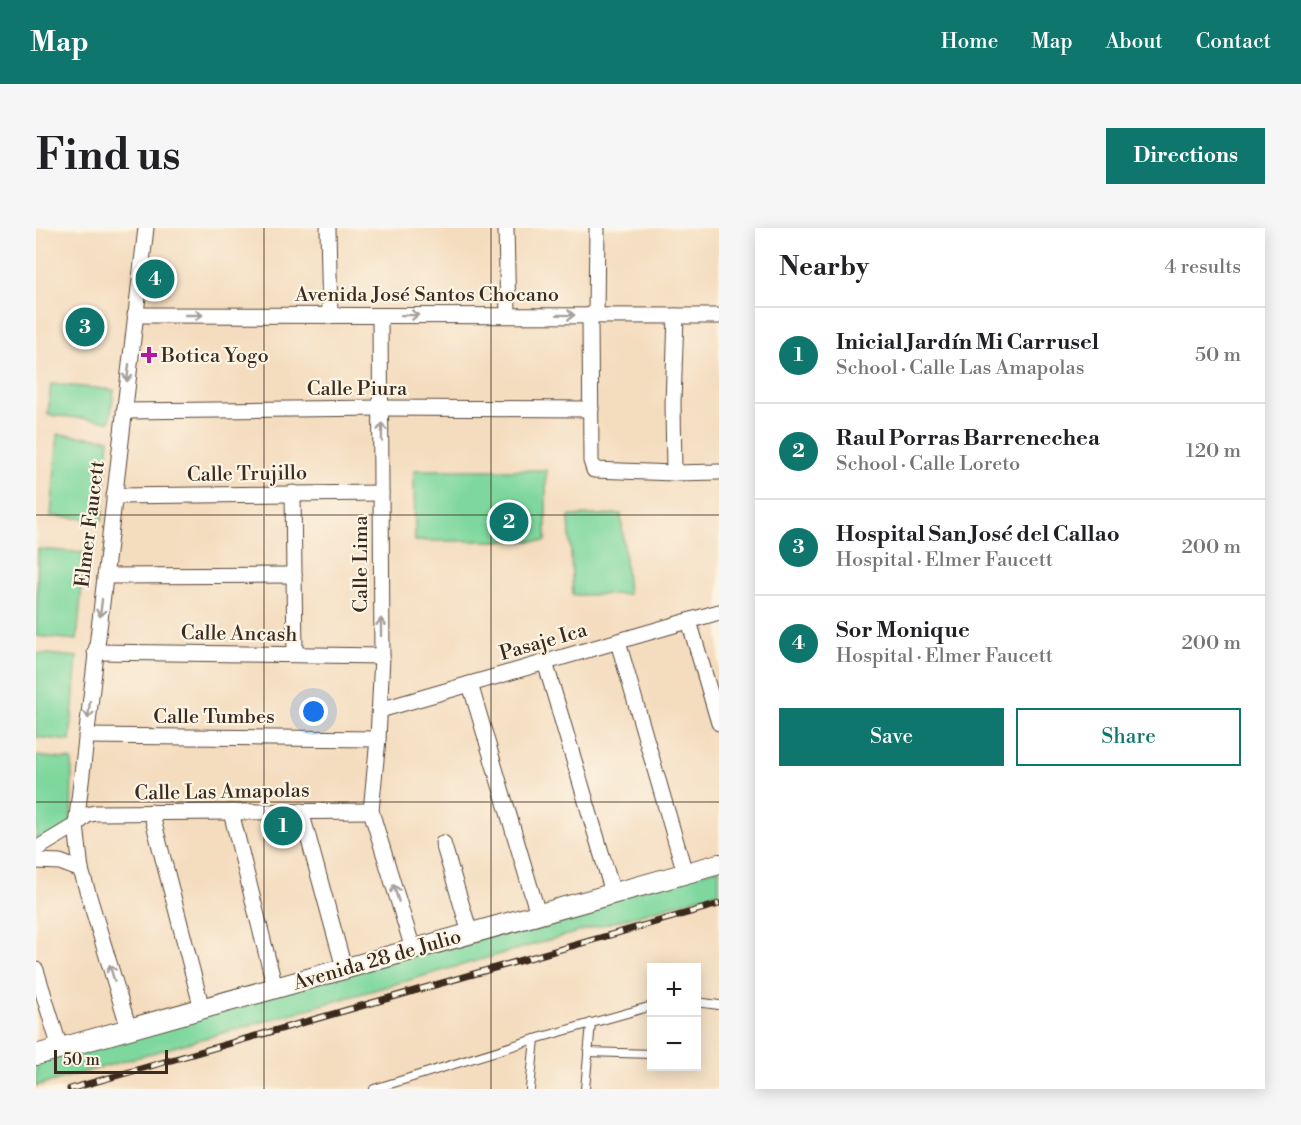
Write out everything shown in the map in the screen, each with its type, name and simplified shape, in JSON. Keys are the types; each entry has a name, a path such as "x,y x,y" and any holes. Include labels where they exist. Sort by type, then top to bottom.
{"street":[{"name":"Elmer Faucett","path":"129,1029 81,870 76,825 146,228"},
{"path":"328,228 330,316"},
{"path":"506,228 508,314"},
{"path":"597,228 591,409 591,461 594,470 719,472"},
{"name":"Avenida José Santos Chocano","path":"135,315 719,316"},
{"name":"Calle Lima","path":"371,811 378,739 382,656 380,316"},
{"path":"674,473 675,316"},
{"name":"Calle Piura","path":"124,411 382,408 591,409"},
{"path":"293,493 296,654"},
{"name":"Calle Trujillo","path":"114,496 381,493"},
{"path":"105,576 294,575"},
{"name":"Pasaje Ica","path":"380,710 719,612"},
{"path":"689,621 719,723"},
{"path":"618,642 686,873"},
{"name":"Calle Ancash","path":"95,652 382,656"},
{"path":"545,663 613,893"},
{"path":"470,684 538,914"},
{"name":"Calle Tumbes","path":"86,736 378,739"},
{"path":"302,811 344,968"},
{"path":"371,811 413,950"},
{"name":"Calle Las Amapolas","path":"36,849 76,825 87,815 95,813 371,811"},
{"path":"151,812 202,1008"},
{"path":"231,813 275,988"},
{"path":"443,843 470,933"},
{"path":"36,861 60,862 81,870"},
{"name":"Avenida 28 de Julio","path":"36,1054 719,864"},
{"path":"36,970 60,1048"}],"lane":[{"path":"701,1003 719,1005"},
{"path":"374,1089 647,1007"},
{"path":"585,1089 591,1023"},
{"path":"530,1089 535,1039"},
{"path":"588,1052 647,1053"}],"green space":[{"path":"51,384 114,390 110,421 48,415"},
{"path":"58,434 109,439 102,520 51,516"},
{"path":"414,470 546,470 546,541 415,541"},
{"path":"621,514 628,594 573,595 569,516"},
{"path":"38,549 85,553 77,640 36,636"},
{"path":"36,653 77,657 70,741 36,737"},
{"path":"36,756 72,760 71,825 36,845"},
{"path":"719,868 719,892 36,1086 36,1058"}],"railway":[{"path":"70,1089 719,904"}],"place":[{"name":"Sor Monique","path":"155,279"},
{"name":"Hospital San José del Callao","path":"85,327"},
{"name":"Botica Yogo","path":"149,355"},
{"name":"Raul Porras Barrenechea","path":"509,522"},
{"name":"Inicial Jardín Mi Carrusel","path":"283,826"}]}
